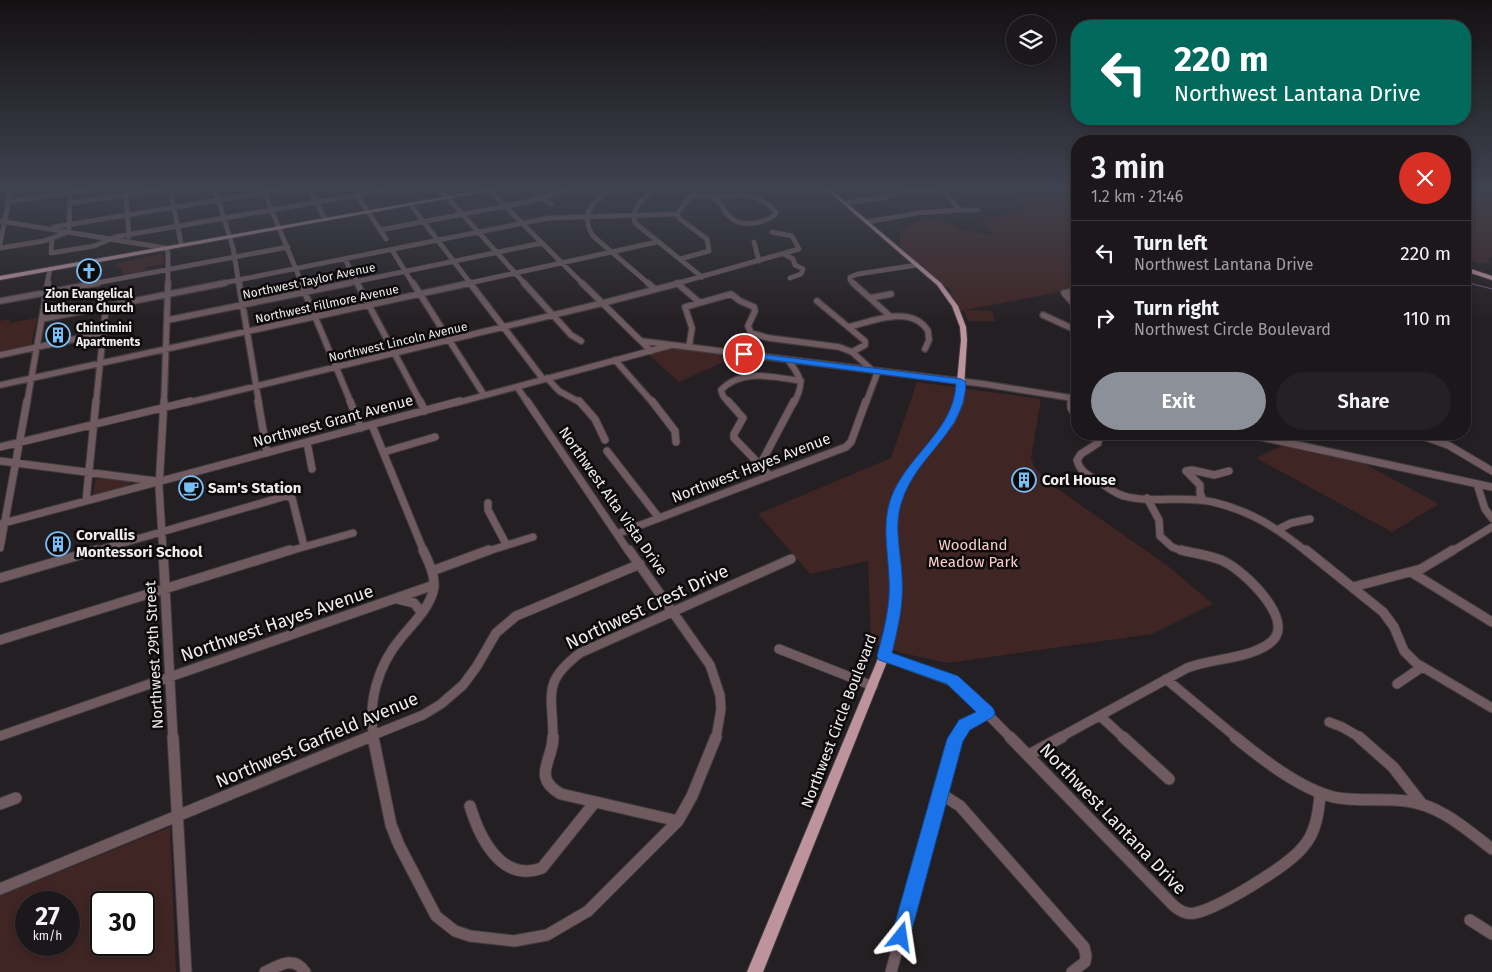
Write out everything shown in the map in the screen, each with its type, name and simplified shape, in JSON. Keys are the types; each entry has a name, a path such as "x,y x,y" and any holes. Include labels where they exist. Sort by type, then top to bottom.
{"main road":[{"path":"0,278 239,234"},
{"name":"Northwest Circle Boulevard","path":"755,972 884,656 896,607 892,529 895,502 909,473 955,413 960,398 964,340 959,314 943,289 881,234"},
{"path":"1471,272 1492,278"}],"street":[{"path":"0,248 49,239 60,234"},
{"path":"89,234 165,248"},
{"path":"49,239 52,240 51,253 93,246 112,238 127,234"},
{"path":"128,241 129,234"},
{"path":"179,234 181,243"},
{"path":"283,234 361,428"},
{"path":"383,234 386,239"},
{"path":"432,234 545,379 560,393 583,404 599,425 605,440"},
{"path":"42,319 469,234"},
{"path":"482,234 571,335 581,341"},
{"path":"533,234 651,351"},
{"path":"593,234 654,289"},
{"path":"648,234 702,277"},
{"path":"680,259 709,251 707,239 701,234"},
{"name":"Northwest Lincoln Avenue","path":"0,447 602,303 759,262 799,249 792,236 784,234"},
{"path":"230,236 267,453"},
{"name":"Northwest Fillmore Avenue","path":"0,385 657,242"},
{"path":"754,242 759,262"},
{"name":"Northwest Taylor Avenue","path":"168,320 542,243"},
{"path":"0,301 288,247"},
{"name":"Northwest 29th Street","path":"165,248 168,252 169,270 168,320 160,481 186,972"},
{"path":"392,250 484,395"},
{"path":"784,254 793,259 793,264 803,269 801,274 790,278"},
{"path":"345,259 426,411"},
{"path":"891,317 850,280 851,276 917,265"},
{"path":"0,548 3,523 17,463 50,269"},
{"path":"677,283 699,302"},
{"path":"1071,292 1064,293 1071,301"},
{"path":"689,347 692,335 690,319 685,308 716,297 733,294 740,301 754,307 755,311 748,326 749,331 756,335 836,346 852,352 876,371"},
{"path":"870,298 891,294"},
{"path":"817,301 866,343 852,352"},
{"path":"86,501 106,306"},
{"path":"1043,315 1071,329"},
{"path":"849,327 891,317 908,317 923,324 928,330 930,336 925,349"},
{"path":"0,355 104,334"},
{"path":"641,341 1071,398"},
{"name":"Northwest Grant Avenue","path":"3,523 672,345"},
{"path":"615,360 668,420 675,431 676,442"},
{"path":"760,465 801,389 801,382 788,360"},
{"name":"Northwest Hayes Avenue","path":"617,534 850,444 876,371"},
{"path":"769,475 734,438 734,434 743,418 723,396 721,390 726,384 734,380 753,376 769,376 801,382"},
{"name":"Northwest Alta Vista Drive","path":"434,585 431,597 422,613 391,652 380,674 371,711 374,737 391,824 399,846 436,916 455,931 470,936 514,942 547,936 588,911 604,897 678,821 710,757 722,708 719,685 710,665 617,534 517,387"},
{"path":"372,425 432,571 434,585"},
{"path":"384,452 434,437"},
{"path":"1099,440 1098,443 1079,456 1077,462 1080,469 1116,493 1131,498 1173,497 1203,500 1238,509 1279,529 1383,612 1394,627 1404,651 1422,667 1492,708"},
{"path":"1277,440 1492,487"},
{"path":"1433,440 1449,446 1492,471"},
{"path":"307,442 312,469"},
{"path":"607,452 659,518"},
{"path":"0,461 160,481"},
{"path":"1200,484 1186,471 1192,470 1214,475"},
{"path":"1203,500 1200,493 1200,484 1214,475 1229,471"},
{"path":"134,488 141,479"},
{"path":"1477,484 1485,509 1492,518"},
{"path":"0,578 289,496 292,498 304,546"},
{"path":"1029,756 1166,679 1199,663 1262,649 1269,645 1276,636 1278,622 1270,605 1232,565 1212,556 1190,554 1161,539 1158,516 1147,498"},
{"path":"488,503 488,510 506,544"},
{"path":"1279,529 1291,523 1310,519"},
{"path":"1353,587 1411,572 1442,558 1492,527"},
{"path":"0,640 304,546 314,545 353,533"},
{"path":"432,571 506,544 533,537"},
{"name":"Northwest Crest Drive","path":"678,821 561,794 554,790 546,781 545,768 553,743 553,719 550,703 552,684 562,667 574,656 791,559"},
{"name":"Northwest Garfield Avenue","path":"0,889 374,737 423,715 455,692 472,674 496,633 516,616 640,564"},
{"path":"1411,572 1492,622"},
{"name":"Northwest Hayes Avenue","path":"0,736 434,585"},
{"name":"Northwest Hayes Avenue","path":"394,599 414,603 422,613"},
{"path":"779,649 872,686"},
{"name":"Northwest Lantana Drive","path":"884,656 952,680 988,713 1174,906 1184,912 1192,914 1207,909 1284,865 1297,855 1310,838 1316,825 1320,793"},
{"path":"1398,684 1422,667"},
{"path":"1166,679 1257,754 1320,793 1348,799 1421,804 1449,818 1492,850"},
{"path":"891,972 955,739 965,725 988,713"},
{"path":"1100,716 1169,779"},
{"path":"1328,722 1348,730 1379,754 1400,774 1415,792 1421,804"},
{"path":"941,794 960,806 1084,947 1087,954 1086,961 1083,967 1072,972"},
{"path":"0,804 16,798"},
{"path":"470,806 478,832 486,845 505,864 525,874 542,868 595,802"},
{"path":"1470,920 1492,934"},
{"path":"265,972 286,962 300,964 306,972"}],"green space":[{"path":"901,234 1071,234 1071,290 957,311 948,295 952,291 948,287 941,287 917,265 901,248 899,240"},
{"path":"1471,234 1492,234 1492,257 1487,258 1491,263 1477,263 1471,260"},
{"path":"162,254 165,264 145,267 146,272 123,277 122,269 115,266 117,263"},
{"path":"964,310 992,311 995,321 968,321"},
{"path":"37,318 31,346 0,352 0,321 10,319 9,323"},
{"path":"671,347 739,355 679,382 648,354"},
{"name":"Woodland Meadow Park","path":"917,382 1041,399 1031,458 1035,468 1052,485 1168,566 1213,604 1152,634 948,663 902,653 871,642 868,561 810,574 758,514 891,458"},
{"path":"1284,445 1365,464 1439,504 1392,532 1256,458"},
{"path":"99,477 131,482 126,487 93,496 95,481"},
{"path":"170,827 176,972 0,972 0,896"}],"waterway":[{"path":"1471,284 1492,289"}],"place":[{"name":"Zion Evangelical Lutheran Church","path":"89,271"},
{"name":"Chintimini Apartments","path":"58,335"},
{"name":"Corl House","path":"1024,480"},
{"name":"Sam's Station","path":"191,488"},
{"name":"Corvallis Montessori School","path":"58,544"}],"route":[{"path":"744,354 961,382 959,403 951,421 909,473 895,502 892,545 896,578 896,607 884,656 952,680 988,713 965,725 955,739 901,937"}]}
